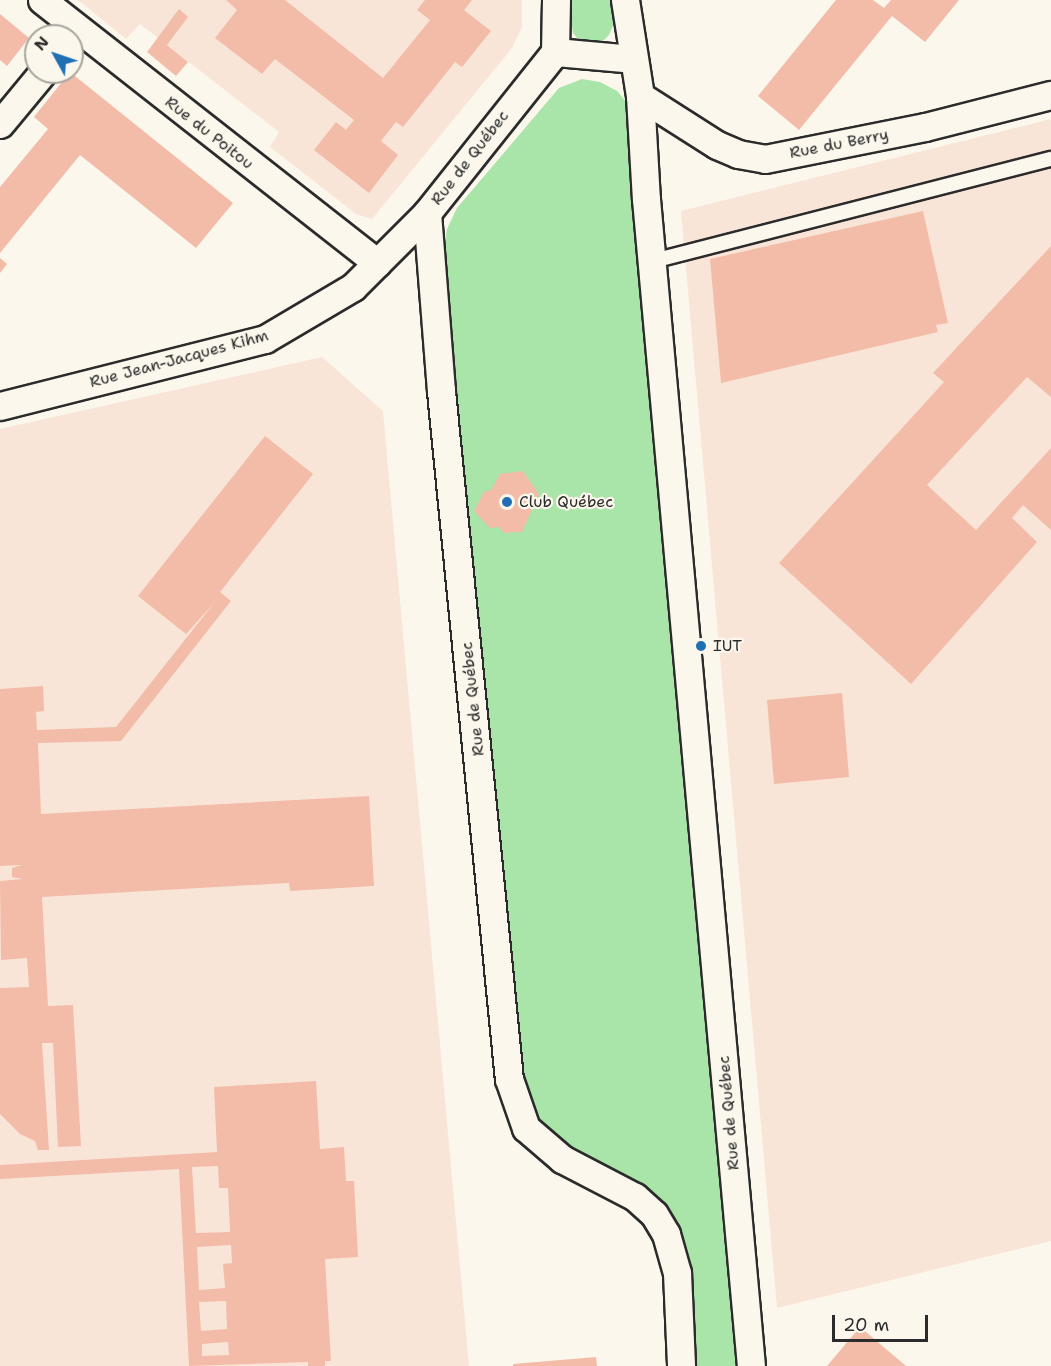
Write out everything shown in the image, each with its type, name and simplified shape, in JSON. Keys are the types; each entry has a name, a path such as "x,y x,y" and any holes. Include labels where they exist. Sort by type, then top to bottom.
{"street":[{"name":"Rue du Poitou","path":"42,0 66,24"},
{"path":"556,0 555,52 633,59"},
{"name":"Rue de Québec","path":"626,0 640,96 751,1366"},
{"name":"Rue du Poitou","path":"84,40 377,263"},
{"name":"Rue de Québec","path":"555,52 427,213 509,1079 526,1128 562,1159 635,1197 654,1214 666,1234 677,1273 681,1366"},
{"path":"0,124 33,84"},
{"name":"Rue du Berry","path":"640,96 717,145 738,154 765,159 925,127 1051,95"},
{"name":"Rue Jean-Jacques Kihm","path":"0,406 265,339 353,287 427,213"}],"lane":[{"path":"653,261 1051,159"}],"shaded area":[{"path":"78,0 522,0 522,27 512,48 372,219 356,214 270,147 279,132 140,24 126,39"},
{"path":"1051,119 1051,1241 777,1308 681,211"},
{"path":"322,357 383,411 469,1366 0,1366 0,429"}],"green space":[{"path":"568,0 613,0 614,23 609,35 601,43 580,41 573,33"},
{"path":"582,79 600,82 617,91 628,104 744,1366 695,1366 687,1267 644,1189 620,1172 560,1145 541,1127 517,1081 443,254 447,229 457,208 559,88"}],"building":[{"path":"226,0 285,0 383,78 430,20 417,10 425,0 472,0 464,10 491,31 462,67 455,62 403,127 396,122 381,141 398,155 369,193 314,150 336,122 346,130 354,120 275,59 262,74 215,38 237,10"},
{"path":"836,0 873,0 884,8 891,0 959,0 925,42 892,16 799,130 758,96"},
{"path":"179,9 188,17 167,45 188,62 176,76 147,52"},
{"path":"0,14 24,34 24,44 7,66 0,60"},
{"path":"84,83 233,203 196,248 80,155 0,253 0,187 48,129 34,117 60,84"},
{"path":"923,211 948,323 936,325 938,332 721,383 710,259"},
{"path":"1051,246 1051,397 1027,377 927,485 976,530 1051,448 1051,530 1023,505 1012,518 1037,542 911,684 779,563 944,382 933,373"},
{"path":"0,258 7,264 0,273"},
{"path":"265,436 313,474 220,592 231,601 121,741 38,743 41,814 369,796 374,886 290,891 289,883 42,897 48,1006 73,1005 81,1146 58,1147 53,1043 42,1043 49,1150 38,1150 35,1141 20,1134 0,1114 0,988 29,987 27,958 1,960 0,881 23,879 12,877 12,868 22,865 0,866 0,689 43,686 44,711 36,712 37,730 116,727 214,603 186,634 138,596"},
{"name":"Club Québec","path":"523,471 539,494 522,532 504,533 499,527 490,528 474,511 484,492 491,490 500,474"},
{"path":"842,693 849,777 774,784 767,700"},
{"path":"316,1081 320,1149 344,1147 346,1181 354,1181 358,1257 325,1259 331,1361 325,1361 325,1366 308,1366 308,1362 189,1366 179,1169 0,1179 0,1165 217,1152 214,1087","holes":["218,1166 219,1188 228,1188 230,1232 196,1233 192,1167","231,1245 232,1263 223,1264 225,1288 199,1290 197,1247","226,1301 227,1329 201,1331 199,1302","228,1342 229,1355 202,1356 202,1344"]},
{"path":"860,1327 906,1366 827,1366"},
{"path":"596,1357 597,1366 513,1366 513,1364"}],"place":[{"name":"Club Québec","path":"507,502"},
{"name":"IUT","path":"701,646"}]}
